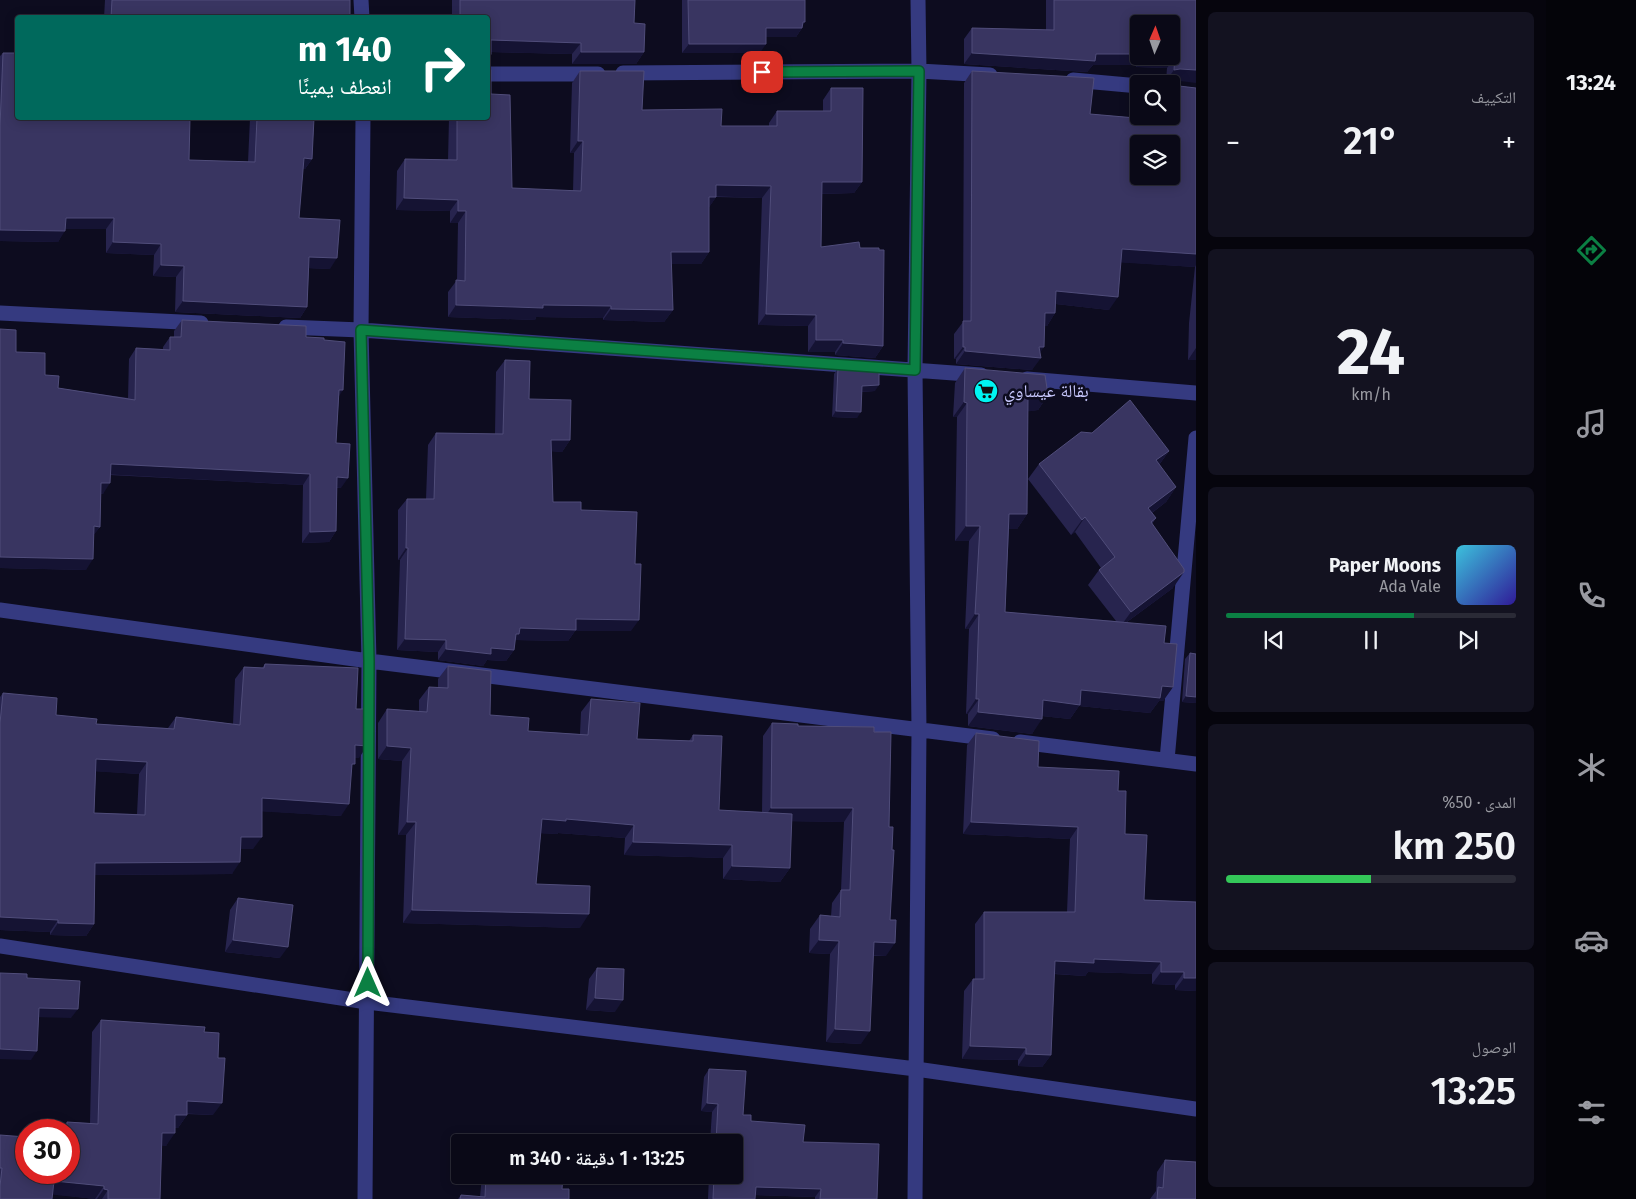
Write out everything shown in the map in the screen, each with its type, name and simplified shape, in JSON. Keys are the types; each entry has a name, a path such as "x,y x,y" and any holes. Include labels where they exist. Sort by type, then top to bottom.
{"street":[{"path":"361,0 362,15"},
{"path":"916,1199 919,730 915,370 919,71 918,0"},
{"path":"490,74 919,71 1006,76"},
{"path":"1062,80 1130,85"},
{"path":"363,120 361,330 369,661 365,1199"},
{"path":"0,313 215,323"},
{"path":"274,326 361,330 992,376"},
{"path":"1012,378 1196,393"},
{"path":"1166,760 1196,438"},
{"path":"0,610 369,661 1196,764"},
{"path":"0,946 367,1002 916,1069 1196,1109"}],"building":[{"path":"112,0 350,0 350,15 111,15"},
{"path":"460,0 635,0 634,23 645,24 644,52 581,52 581,43 491,40 490,56 490,15 460,15"},
{"path":"688,0 805,0 805,22 803,22 802,28 766,28 766,44 689,44"},
{"path":"1054,0 1196,0 1196,70 1174,70 1174,65 1180,65 1180,15 1130,15 1130,54 1096,54 1095,61 972,53 972,28 1054,30"},
{"path":"3,53 15,53 15,120 190,120 189,160 255,162 257,120 314,120 312,159 304,158 299,218 340,220 337,258 309,257 307,307 183,301 184,266 161,265 161,244 113,242 114,218 66,218 65,231 0,230 0,126"},
{"path":"490,69 491,94 510,95 512,188 581,191 583,141 578,141 580,71 644,71 642,110 722,109 721,126 777,126 777,111 831,111 831,88 863,88 862,182 822,182 821,247 859,242 860,248 879,248 879,250 884,250 883,346 843,343 843,340 816,340 816,315 766,314 771,186 716,185 716,197 709,197 709,252 671,252 673,310 611,309 611,306 543,305 543,308 456,305 456,280 465,281 466,211 458,211 458,200 404,198 405,159 457,160 457,120 490,120"},
{"path":"972,71 1094,78 1090,114 1130,118 1130,125 1180,125 1180,86 1196,88 1196,254 1122,249 1118,297 1056,291 1055,313 1045,313 1044,347 1039,347 1041,358 965,351 965,347 963,347 963,321 971,321"},
{"path":"182,320 306,326 306,337 345,342 343,390 339,390 336,443 350,444 348,478 337,477 336,531 310,532 310,474 111,464 110,483 101,483 100,527 94,526 93,559 0,557 0,329 16,330 16,352 45,353 45,375 59,376 58,388 135,400 136,348 170,350 170,337 181,337"},
{"path":"505,360 530,361 529,399 571,400 570,440 551,440 553,502 581,502 581,510 637,512 635,564 641,564 639,620 576,619 576,630 520,628 519,634 516,634 514,650 491,648 491,654 446,649 446,640 405,639 408,548 406,548 407,499 434,499 436,433 503,434"},
{"path":"838,368 879,371 879,385 862,386 861,412 836,411"},
{"path":"965,368 1045,375 1048,395 1028,398 1027,514 1009,514 1005,612 1166,626 1164,643 1177,644 1173,687 1162,686 1160,698 1081,690 1080,705 1043,700 1042,719 978,712 979,699 976,699 979,614 975,614 980,526 966,526 967,403 964,402"},
{"path":"1130,400 1169,451 1156,460 1176,487 1148,508 1156,518 1151,522 1184,569 1184,572 1131,612 1099,570 1115,557 1085,517 1082,520 1039,464 1081,432 1092,433"},
{"path":"1190,653 1196,654 1196,697 1186,696"},
{"path":"265,664 358,668 356,709 368,709 367,746 355,745 355,764 352,764 349,804 262,798 262,837 241,837 240,862 95,863 94,924 58,923 58,920 0,917 0,723 3,693 57,698 56,715 97,719 96,724 174,729 176,717 240,725 244,667 264,668","holes":["96,759 147,762 145,815 94,813"]},
{"path":"448,666 491,671 490,715 529,718 528,731 588,735 591,699 640,703 637,739 693,741 693,735 722,736 719,810 792,814 790,868 732,866 732,845 633,842 634,825 566,819 566,821 542,819 536,884 590,886 589,914 412,910 416,822 407,822 411,748 387,746 387,709 427,712 429,687 448,688"},
{"path":"772,723 798,724 798,726 874,727 874,732 891,732 889,827 893,827 892,850 894,850 890,920 896,920 895,943 874,942 870,1031 835,1029 839,941 819,940 820,915 840,917 841,890 850,890 853,808 771,808"},
{"path":"976,733 1039,741 1038,767 1119,771 1118,791 1126,791 1125,834 1147,835 1144,900 1196,902 1196,978 1184,978 1184,972 1161,972 1161,962 1094,959 1094,963 1055,961 1051,1055 1026,1054 1026,1048 970,1046 973,979 984,979 984,912 1075,912 1078,827 971,822"},
{"path":"238,898 293,905 288,947 233,940"},
{"path":"597,968 624,969 623,1000 595,998"},
{"path":"0,973 27,974 27,978 80,981 78,1009 39,1008 37,1051 0,1049"},
{"path":"101,1020 205,1027 204,1032 219,1033 218,1058 225,1058 222,1103 187,1101 187,1115 175,1115 175,1133 162,1133 160,1199 108,1199 108,1190 104,1189 104,1186 80,1184 80,1123 98,1124"},
{"path":"709,1069 746,1071 743,1115 751,1115 751,1121 805,1125 803,1142 879,1144 877,1199 820,1199 821,1189 756,1187 755,1199 713,1199 714,1184 743,1184 743,1134 716,1134 718,1104 707,1103"},
{"path":"0,1135 15,1136 15,1184 54,1184 52,1199 0,1199 2,1168 0,1168"},
{"path":"1165,1160 1196,1162 1196,1199 1157,1199 1158,1187 1163,1188"},
{"path":"486,1184 562,1184 562,1189 569,1189 569,1199 460,1199 461,1195 485,1197"}],"place":[{"name":"بقالة عيساوي","path":"986,391"}],"route":[{"path":"368,983 369,661 361,330 915,370 919,71 762,72"}]}
